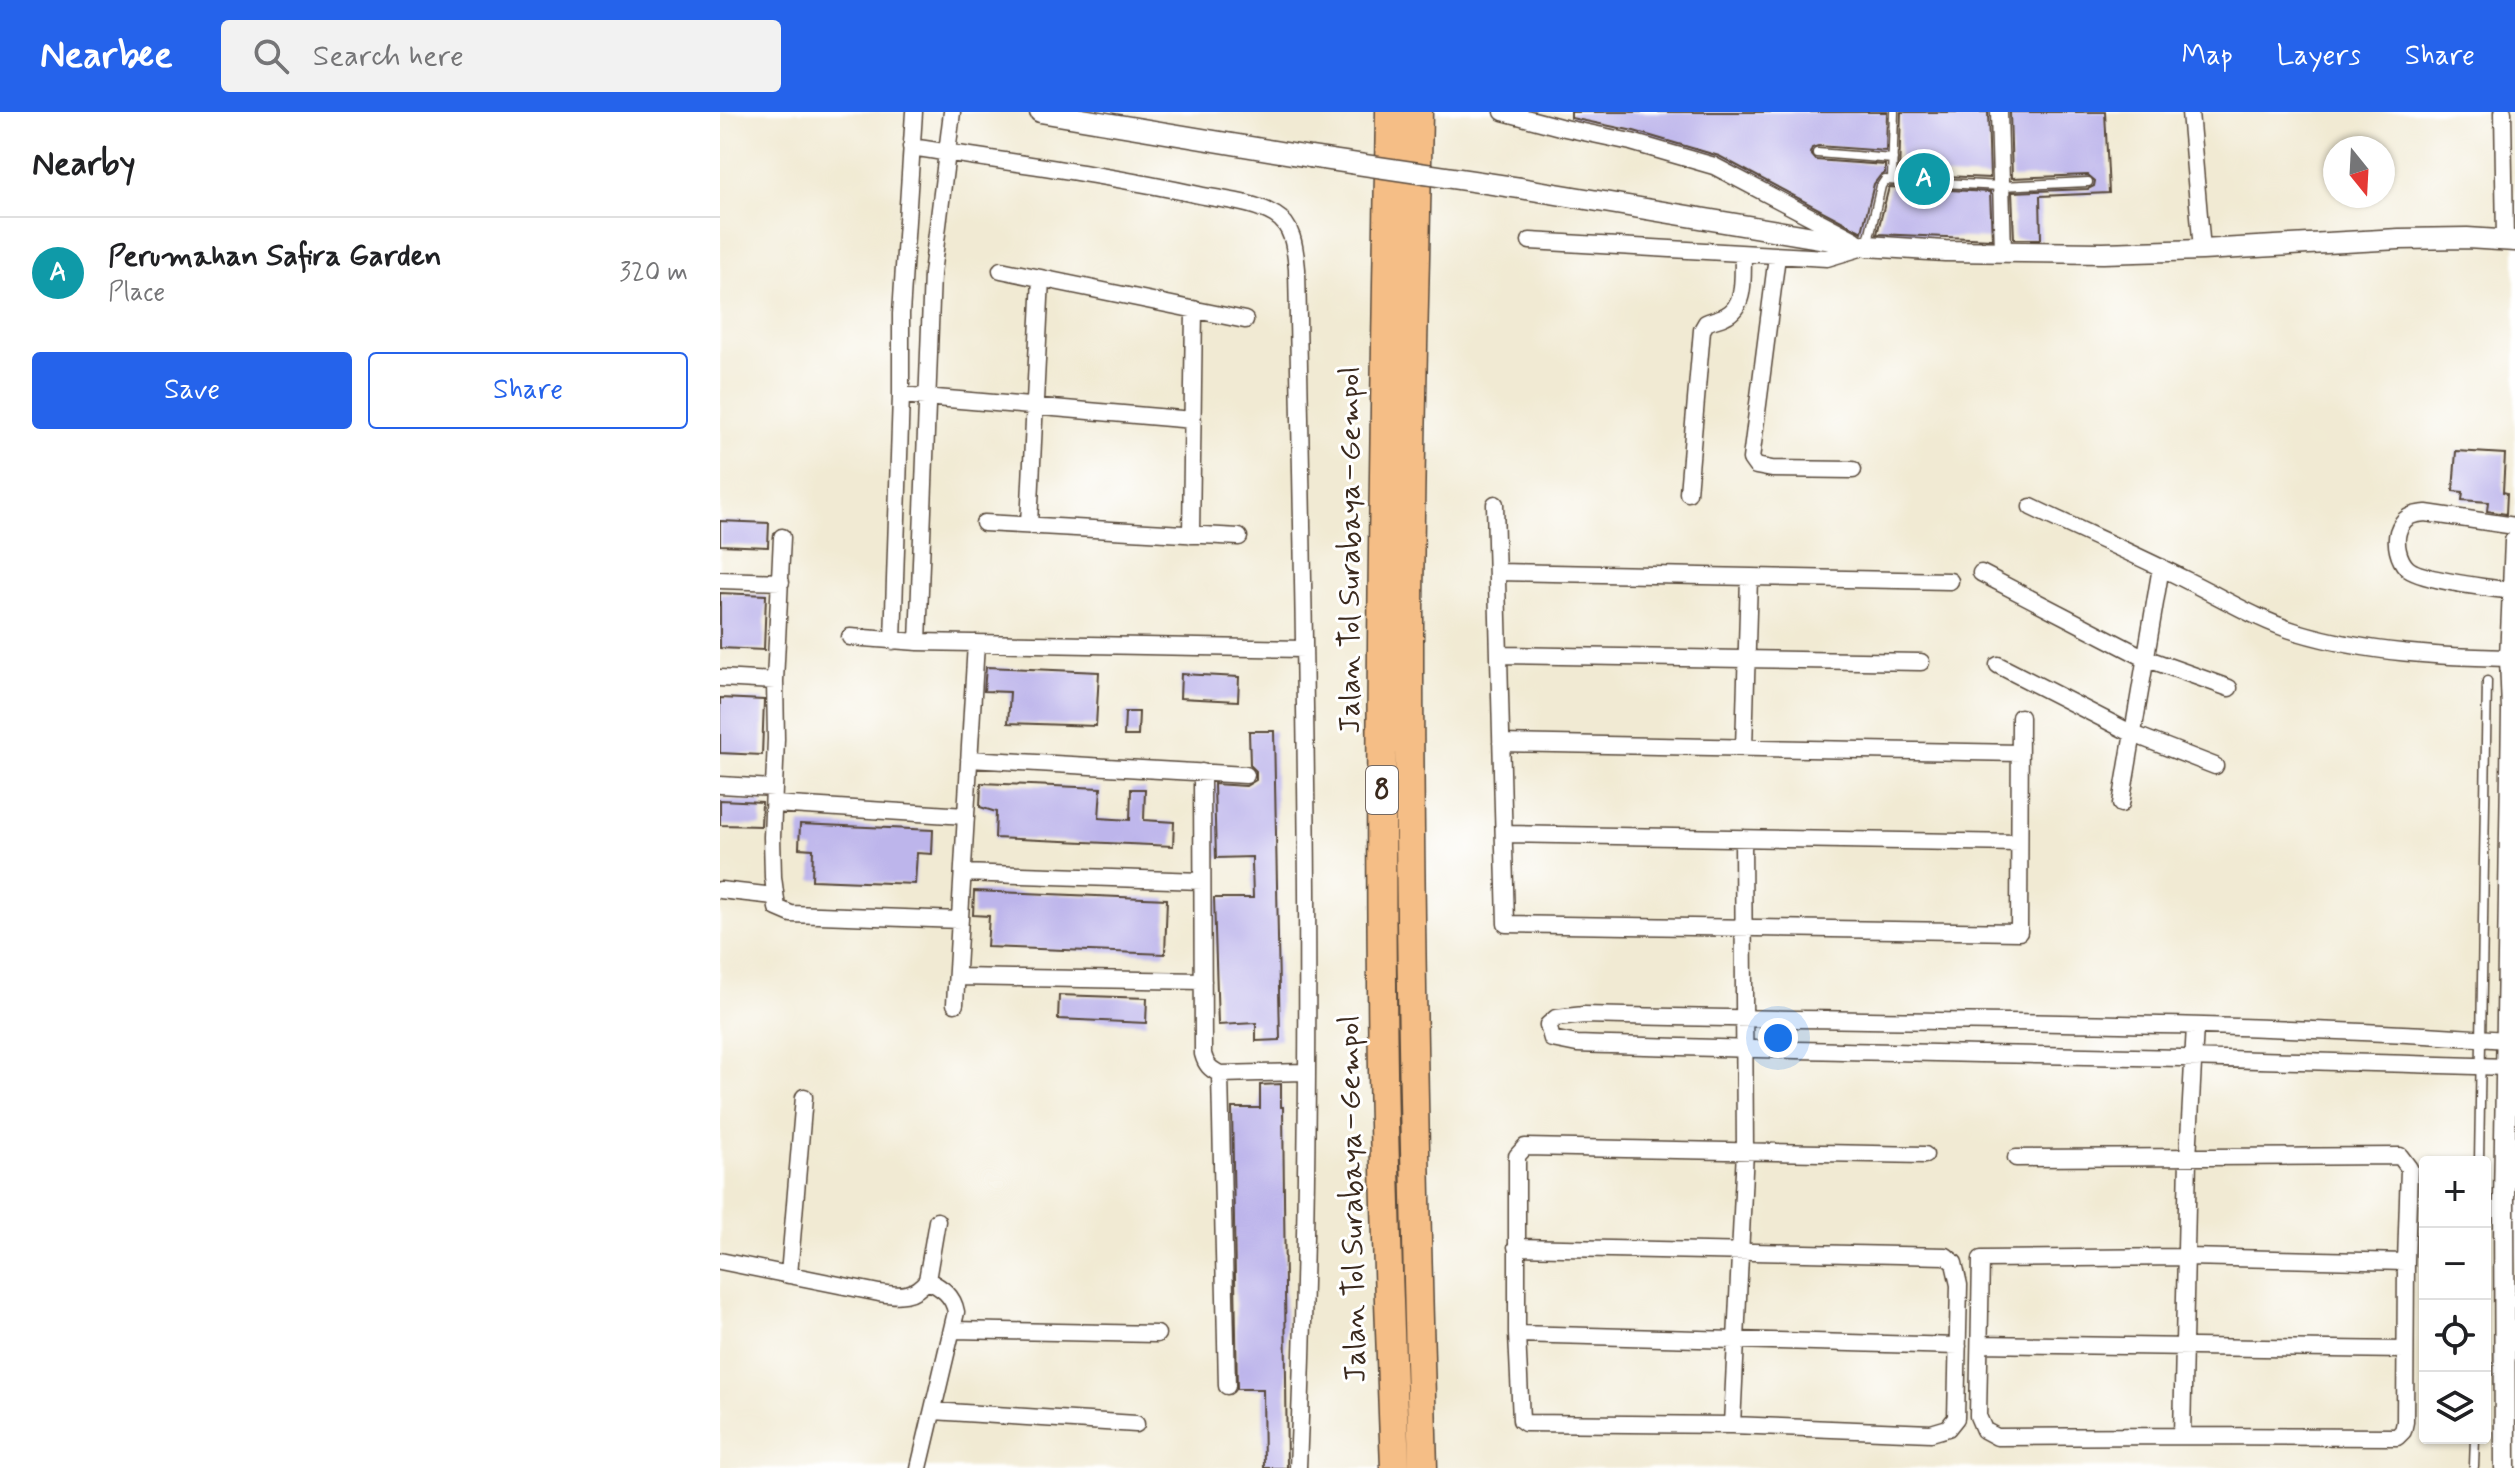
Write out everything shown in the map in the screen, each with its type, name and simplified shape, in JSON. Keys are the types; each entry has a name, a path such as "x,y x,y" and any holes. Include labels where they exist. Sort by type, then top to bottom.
{"highway":[{"name":"Jalan Tol Surabaya–Gempol","path":"1390,112 1382,537 1381,982 1395,1468"},
{"name":"Jalan Tol Surabaya–Gempol","path":"1418,112 1409,632 1409,870 1412,1106 1423,1468"}],"street":[{"path":"893,641 901,314 914,112"},
{"path":"918,642 932,274 952,112"},
{"path":"1503,112 1631,142 1714,166 1867,246"},
{"path":"1999,112 2003,251"},
{"path":"2190,112 2202,250"},
{"path":"1052,113 1867,246 1931,251 2103,253 2399,239 2510,241 2503,112"},
{"path":"911,147 1193,193 1258,208 1277,216 1287,226 1293,239 1297,269 1304,649 1306,1072 1303,1346 1298,1468"},
{"path":"1530,241 1827,258 1867,246"},
{"path":"1688,493 1702,330 1706,323 1725,317 1736,307 1741,296 1743,254"},
{"path":"1777,256 1751,459 1756,466 1772,469 1853,470"},
{"path":"1001,270 1245,320"},
{"path":"1029,524 1041,278"},
{"path":"1191,535 1194,309"},
{"path":"901,395 1193,420"},
{"path":"1495,504 1506,924 2019,932 2020,717"},
{"path":"2031,507 2161,567 2265,620 2327,640 2393,652 2512,658"},
{"path":"2512,591 2408,570 2400,557 2396,539 2401,521 2412,514 2426,513 2515,526"},
{"path":"984,523 1239,537"},
{"path":"782,537 772,837 777,908 791,914 960,920"},
{"path":"2505,1468 2510,1201 2506,1067 2515,541"},
{"path":"2121,804 2161,567"},
{"path":"1497,572 1950,581"},
{"path":"1981,573 2145,658 2229,688"},
{"path":"1744,748 1749,577"},
{"path":"720,580 781,582"},
{"path":"850,637 918,642 1304,649"},
{"path":"955,1004 976,643"},
{"path":"1499,655 1921,662"},
{"path":"1998,665 2133,734 2215,766"},
{"path":"720,678 775,681"},
{"path":"1501,743 2020,753"},
{"path":"969,759 1246,775"},
{"path":"1202,772 1205,1063 1220,1074 1306,1072"},
{"path":"720,785 774,796 966,816"},
{"path":"1504,834 2019,843"},
{"path":"1732,1425 1745,1150 1743,838"},
{"path":"963,873 1202,881"},
{"path":"720,890 774,896"},
{"path":"957,977 1203,981"},
{"path":"2506,1067 1577,1044 1552,1039 1548,1025 1556,1018 1584,1015 2195,1026 2507,1040"},
{"path":"2182,1436 2188,1158 2195,1026"},
{"path":"1220,1074 1227,1386"},
{"path":"789,1275 804,1097"},
{"path":"1516,1247 1946,1256 1954,1263 1959,1285 1956,1418 1948,1428 1931,1433 1732,1425 1525,1423 1519,1414 1517,1334 1516,1247 1517,1156 1525,1147 1925,1155"},
{"path":"2016,1158 2400,1156 2409,1168 2405,1422 2403,1431 2397,1437 1997,1437 1984,1430 1978,1416 1981,1259 2186,1257 2406,1262"},
{"path":"720,1261 899,1296 909,1294 927,1280 937,1221"},
{"path":"919,1468 956,1312 954,1301 939,1286 927,1280"},
{"path":"953,1330 1157,1334"},
{"path":"1517,1334 1958,1346"},
{"path":"1980,1344 2405,1350"},
{"path":"933,1411 1136,1424"}],"lane":[{"path":"1892,179 1894,112"},
{"path":"1817,153 1893,159"},
{"path":"1867,246 1885,180 2001,186 2088,182"},
{"path":"2479,1156 2487,681"},
{"path":"2474,1466 2475,1444"}],"building":[{"path":"1571,112 1887,112 1886,151 1818,146 1812,148 1810,153 1816,160 1885,165 1885,173 1874,184 1862,232 1719,156 1634,131 1571,118"},
{"path":"1901,112 1988,112 1990,178 1899,174"},
{"path":"2010,112 2105,112 2109,193 2040,196 2041,239 2014,239 2012,192 2088,189 2094,186 2095,181 2088,175 2012,178"},
{"path":"1889,187 1990,192 1992,239 1877,234"},
{"path":"2456,451 2505,454 2503,492 2507,493 2506,514 2487,511 2488,502 2462,500 2463,492 2453,491"},
{"path":"720,521 769,523 768,547 720,545"},
{"path":"720,593 766,595 764,650 720,648"},
{"path":"986,667 1099,672 1096,726 1008,723 1010,692 984,691"},
{"path":"1181,674 1239,677 1238,701 1180,698"},
{"path":"720,698 764,700 762,755 720,753"},
{"path":"1125,712 1139,712 1138,736 1124,736"},
{"path":"1249,731 1274,731 1280,1040 1256,1041 1256,1023 1218,1025 1214,898 1253,898 1252,857 1216,858 1214,784 1246,786 1256,780 1256,771 1250,765"},
{"path":"981,783 1101,788 1099,818 1130,820 1131,789 1145,789 1144,820 1174,822 1173,846 995,838 996,812 980,807"},
{"path":"720,800 762,802 761,826 720,825"},
{"path":"800,824 933,830 932,854 917,853 915,884 812,880 813,849 799,848"},
{"path":"974,891 1167,899 1165,954 987,947 989,916 973,915"},
{"path":"1059,995 1147,998 1146,1023 1058,1019"},
{"path":"1281,1084 1287,1468 1264,1468 1263,1389 1237,1389 1232,1108 1260,1108 1260,1085"}],"place":[{"name":"Perumahan Safira Garden","path":"1924,179"}]}
